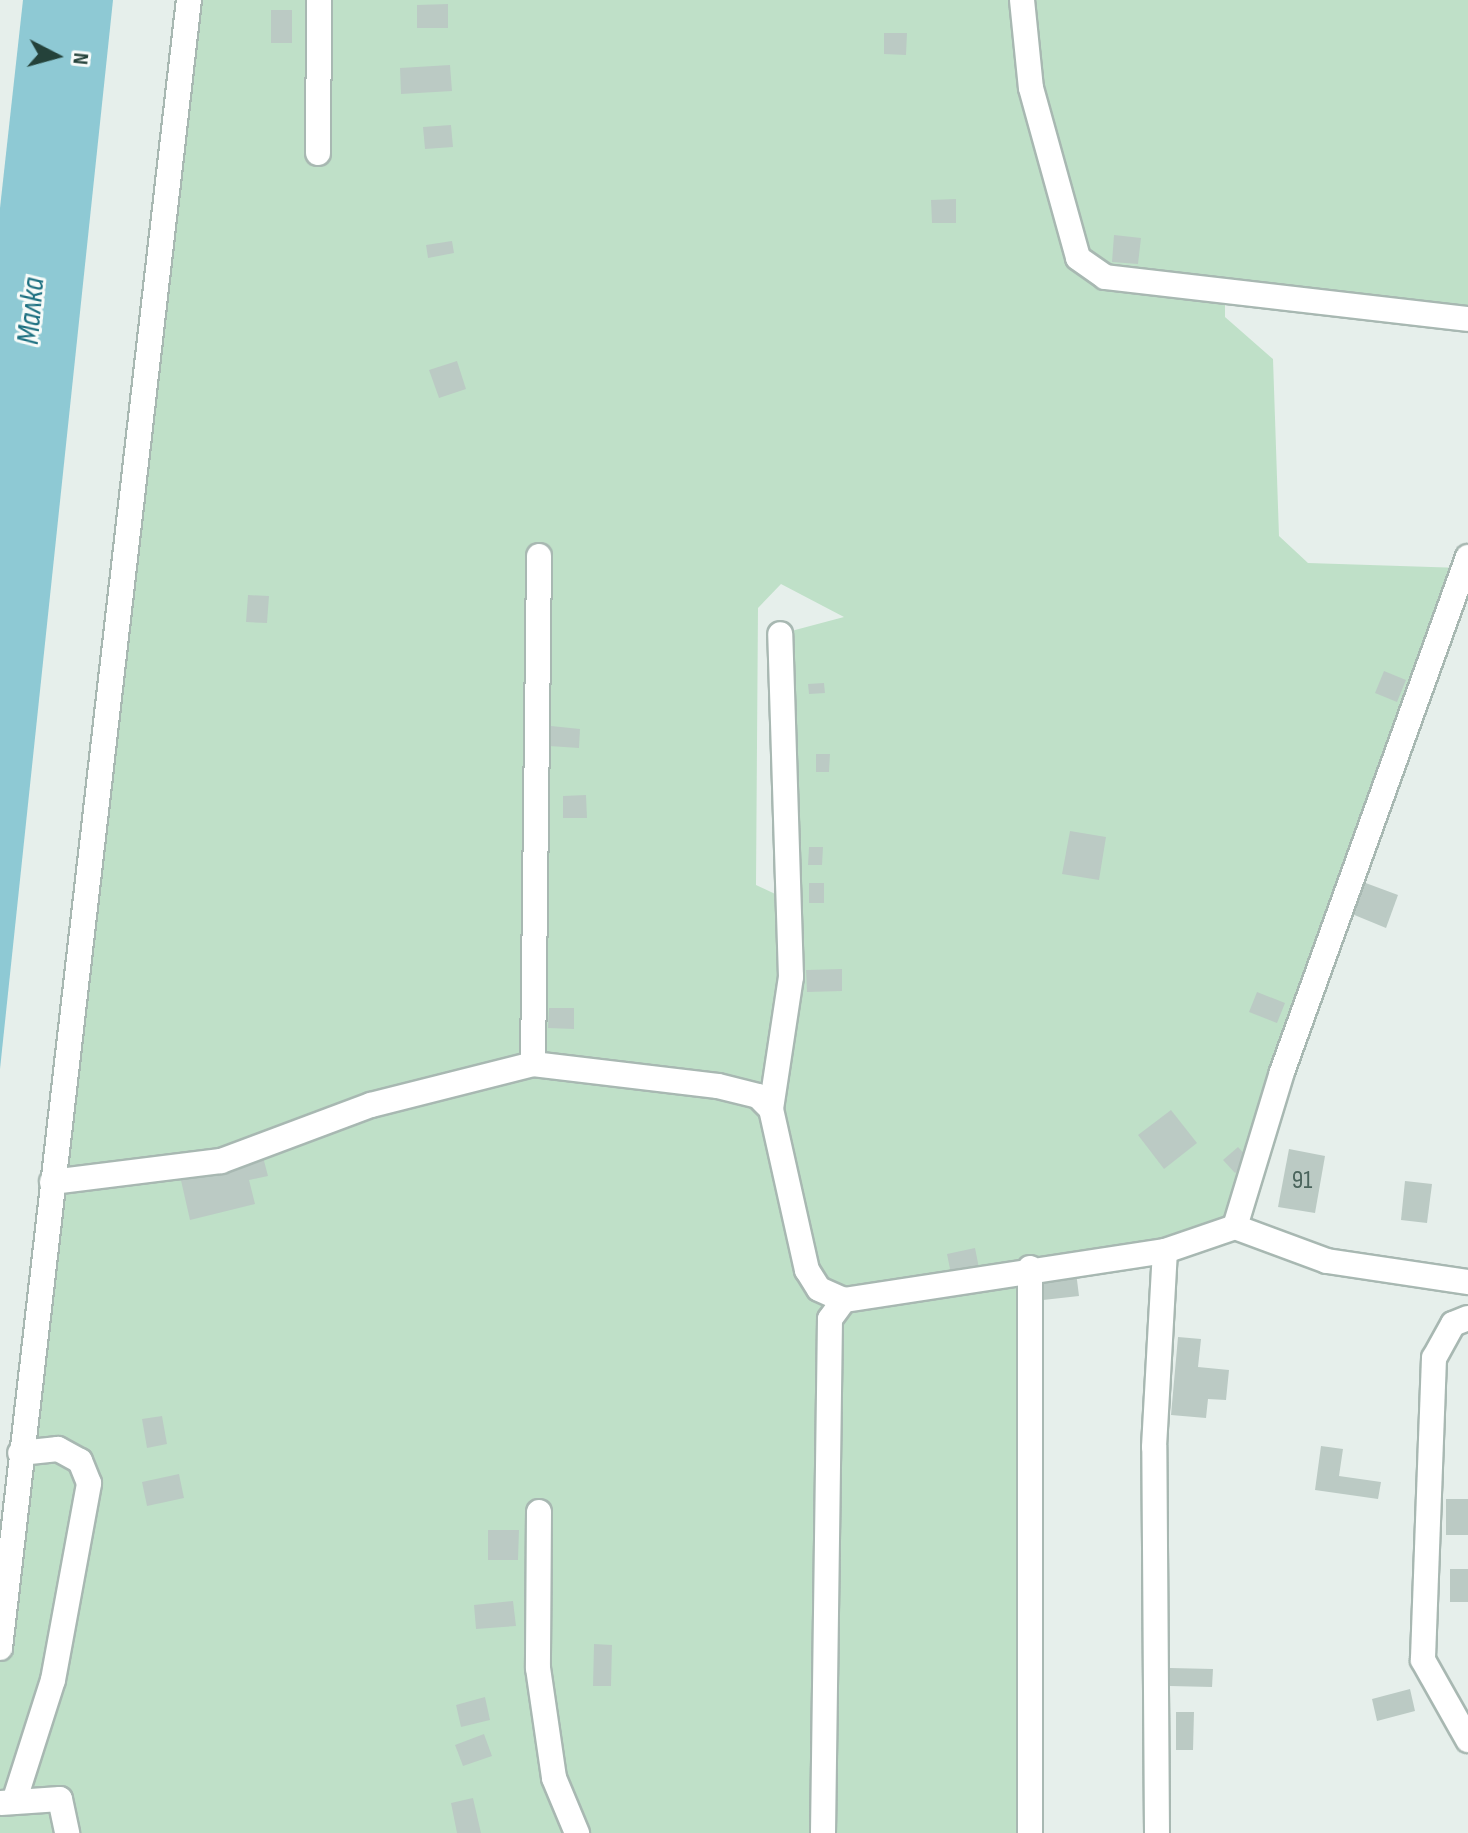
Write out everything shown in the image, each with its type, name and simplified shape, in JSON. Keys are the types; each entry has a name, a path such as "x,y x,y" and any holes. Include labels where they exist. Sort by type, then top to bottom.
{"street":[{"path":"0,1648 189,0"},
{"path":"318,153 319,0"},
{"path":"1022,0 1041,130 1078,258 1105,277 1468,319"},
{"path":"533,1064 539,556"},
{"path":"1235,1227 1282,1072 1468,557"},
{"path":"780,634 791,977 771,1109 807,1270 819,1289 844,1300 1030,1268 1165,1251 1235,1227 1327,1261 1468,1282"},
{"path":"52,1182 221,1161 371,1105 533,1064 742,1090 771,1109"},
{"path":"1157,1833 1154,1447 1165,1251"},
{"path":"1030,1268 1030,1833"},
{"path":"823,1833 825,1342 844,1300"},
{"path":"1468,1318 1453,1324 1434,1358 1423,1660 1468,1740"},
{"path":"20,1453 58,1449 80,1461 89,1483 53,1680 7,1803 60,1799 67,1833"},
{"path":"539,1512 538,1668 554,1778 577,1833"}],"green space":[{"path":"189,0 1468,0 1468,319 1225,291 1225,317 1273,359 1279,536 1308,563 1462,568 1235,1227 1030,1268 1030,1833 0,1833 0,1648","holes":["781,584 844,617 780,634 788,900 756,885 758,608"]}],"water":[{"name":"Малка","path":"23,0 113,0 0,1069 0,208"}],"building":[{"path":"448,4 448,28 417,28 417,5"},
{"path":"271,10 292,10 292,43 271,43"},
{"path":"884,33 907,33 906,55 884,54"},
{"path":"450,65 452,91 401,94 400,68"},
{"path":"451,125 453,147 425,149 423,127"},
{"path":"956,199 956,223 932,223 931,200"},
{"path":"1114,235 1141,238 1138,264 1112,262"},
{"path":"452,241 454,253 428,258 426,245"},
{"path":"457,361 466,389 439,398 429,370"},
{"path":"248,595 269,596 267,623 246,622"},
{"path":"1384,671 1406,680 1397,702 1375,693"},
{"path":"824,683 825,693 809,694 808,684"},
{"path":"551,726 580,729 579,748 549,746"},
{"path":"816,754 830,754 829,772 816,772"},
{"path":"586,795 587,818 563,818 563,796"},
{"path":"1070,831 1106,837 1099,880 1062,874"},
{"path":"809,847 823,847 822,865 808,865"},
{"path":"1363,882 1398,895 1386,928 1352,914"},
{"path":"809,883 824,883 824,903 809,903"},
{"path":"842,969 842,991 807,992 806,970"},
{"path":"1257,992 1285,1003 1277,1023 1249,1012"},
{"path":"549,1008 574,1008 574,1029 548,1028"},
{"path":"1171,1110 1197,1143 1164,1169 1138,1135"},
{"path":"1238,1147 1250,1160 1235,1173 1223,1160"},
{"path":"1289,1149 1325,1156 1315,1213 1278,1207"},
{"path":"263,1157 268,1176 249,1180 255,1204 190,1220 180,1176"},
{"path":"1405,1181 1432,1184 1427,1223 1401,1220"},
{"path":"975,1248 979,1268 951,1274 947,1254"},
{"path":"1076,1272 1079,1296 1043,1300 1041,1275"},
{"path":"1178,1337 1201,1339 1198,1367 1229,1370 1226,1400 1208,1399 1206,1418 1171,1415"},
{"path":"162,1416 167,1444 147,1448 142,1419"},
{"path":"1321,1446 1343,1449 1339,1476 1381,1482 1378,1499 1315,1490"},
{"path":"179,1474 184,1498 147,1506 142,1482"},
{"path":"1446,1499 1468,1499 1468,1535 1446,1535"},
{"path":"488,1530 519,1530 518,1560 488,1560"},
{"path":"1450,1569 1468,1569 1468,1602 1450,1602"},
{"path":"513,1601 516,1626 476,1629 474,1605"},
{"path":"594,1644 612,1645 611,1686 593,1686"},
{"path":"1170,1668 1213,1669 1212,1687 1170,1686"},
{"path":"1410,1689 1415,1711 1377,1721 1372,1699"},
{"path":"485,1697 490,1720 461,1727 456,1705"},
{"path":"1176,1712 1194,1712 1193,1750 1176,1750"},
{"path":"484,1734 492,1756 463,1766 455,1745"},
{"path":"473,1798 481,1833 457,1833 451,1803"}]}
